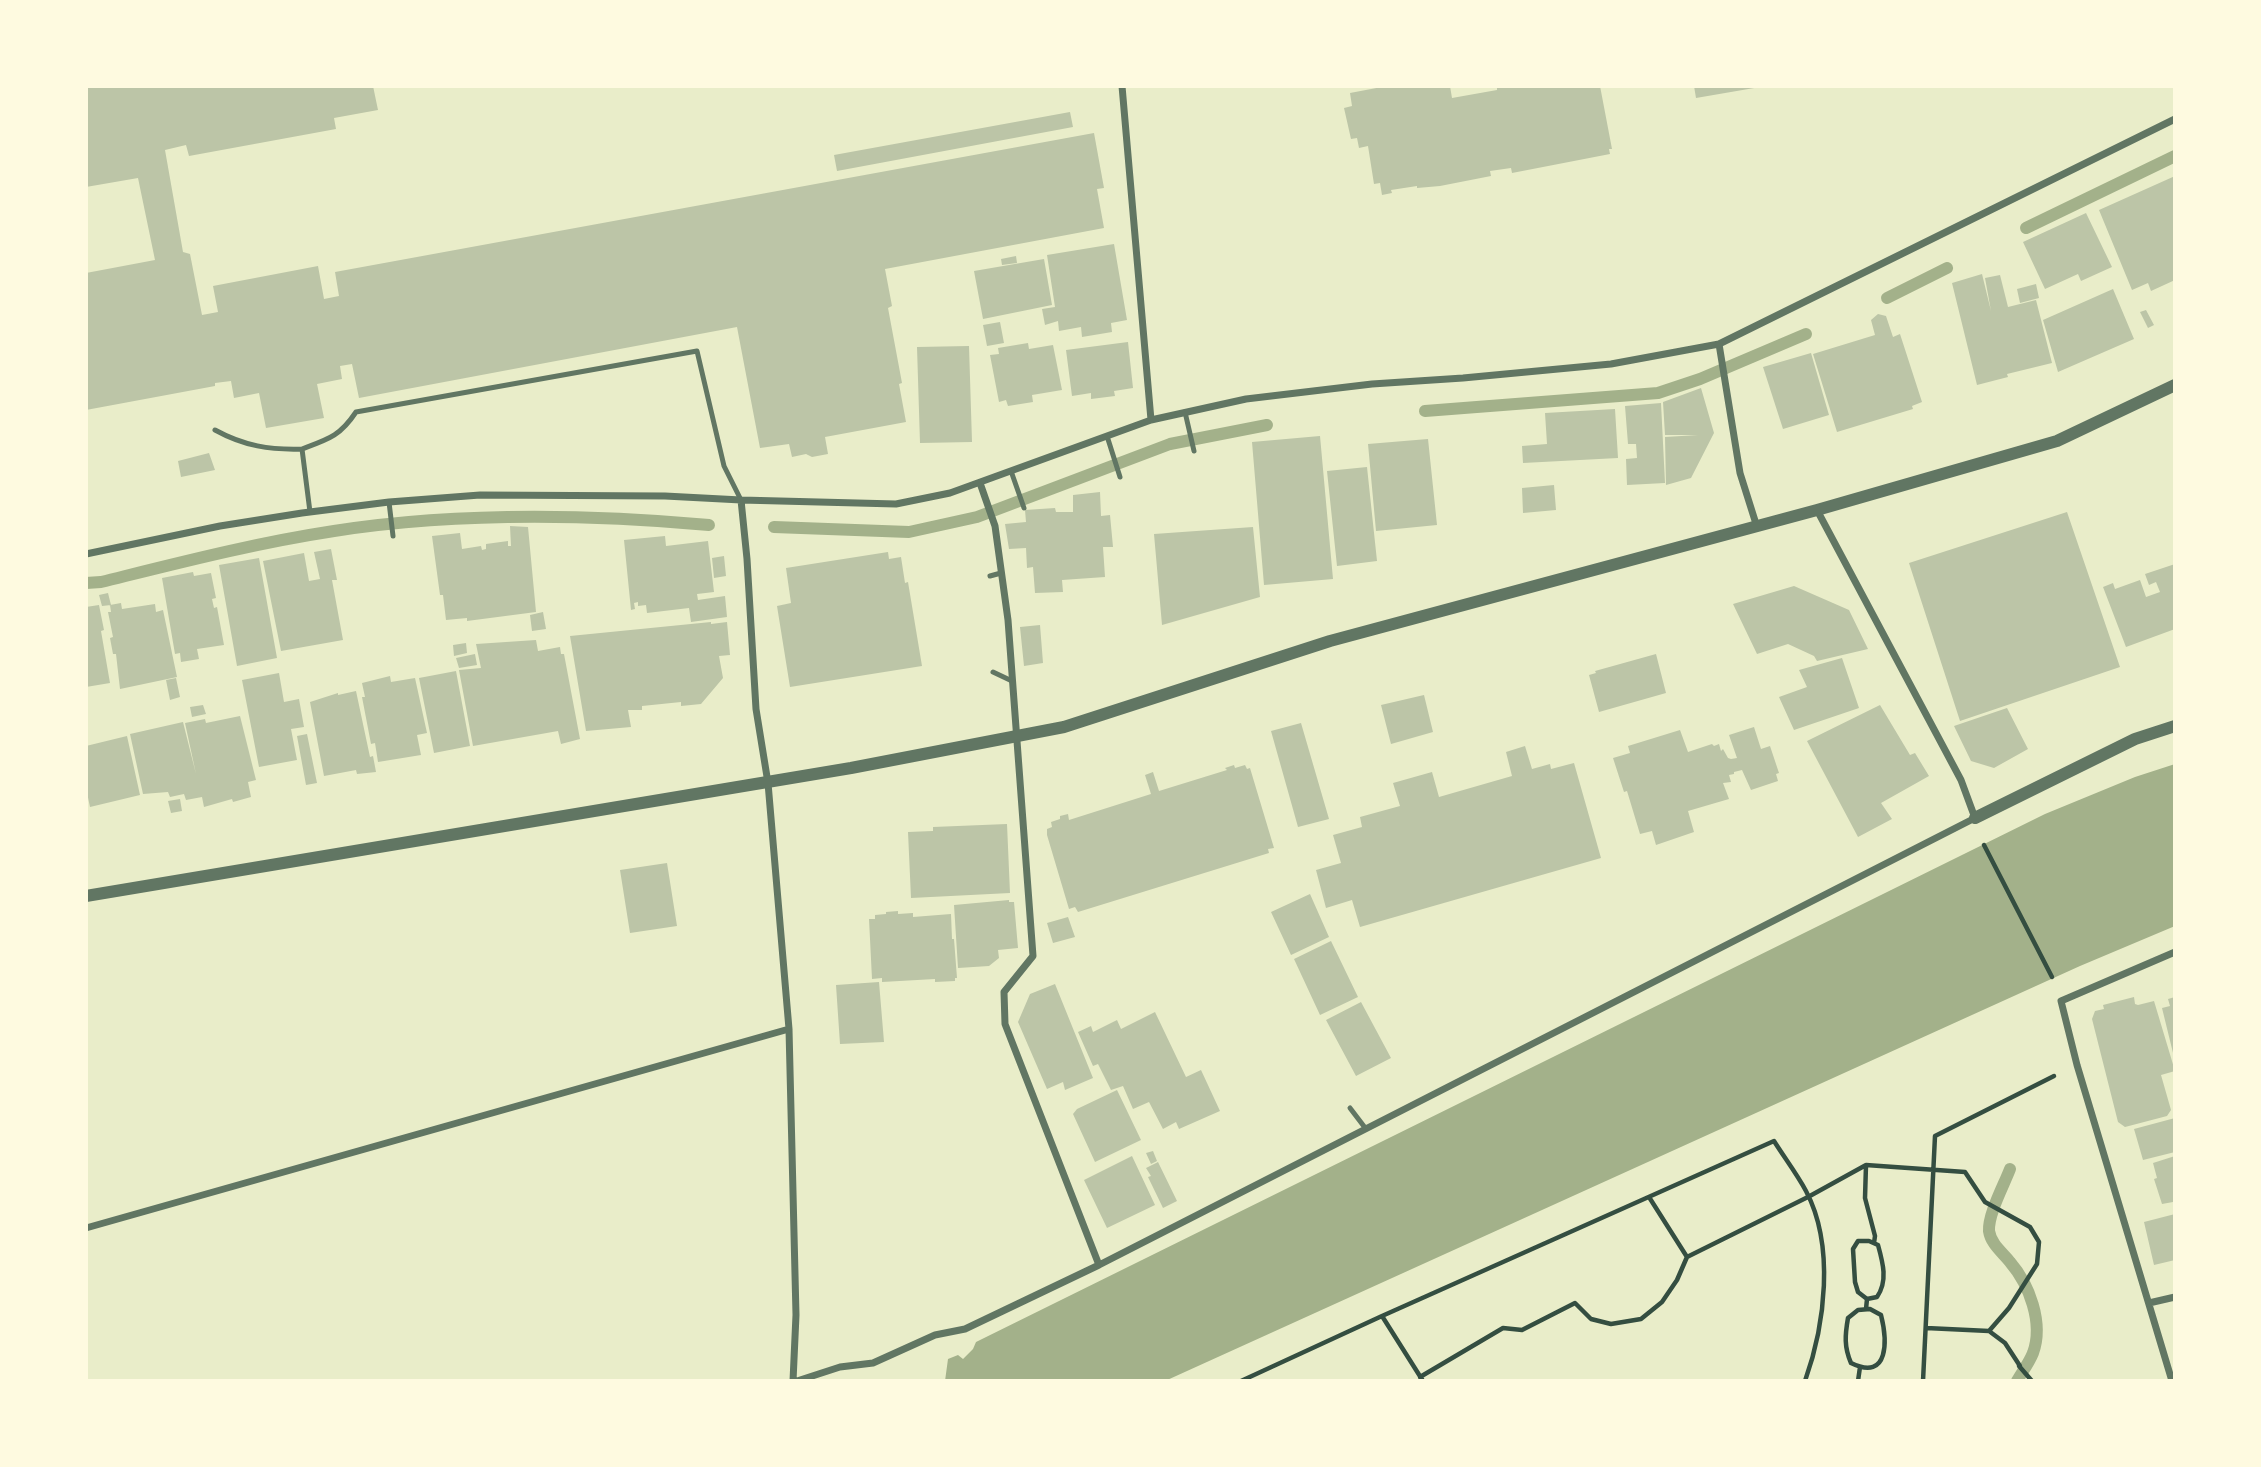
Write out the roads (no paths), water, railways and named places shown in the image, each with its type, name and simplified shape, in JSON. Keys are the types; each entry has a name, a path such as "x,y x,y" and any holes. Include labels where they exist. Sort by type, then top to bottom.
{"street":[{"path":"1122,86 1151,420"},
{"path":"86,554 220,526 310,512 388,502 480,495 665,496 896,504 950,493 1151,420 1246,399 1611,364 1719,344 2175,119"},
{"path":"1719,344 1740,473 1757,527"},
{"path":"86,896 768,783 1064,727 1330,641 1757,527 2057,441 2175,385"},
{"path":"980,483 995,526 1008,620 1032,956 1004,992 1005,1024 1099,1265"},
{"path":"741,500 756,709 768,783 789,1029 796,1315 795,1381 840,1367 873,1363 935,1335 965,1329 1099,1265 1975,818 2135,739 2175,726"},
{"path":"1817,510 1961,780 1975,818"},
{"path":"2172,1381 2077,1065 2061,1001 2175,952"},
{"path":"86,1228 789,1029"},
{"path":"2149,1303 2175,1297"}],"lane":[{"path":"215,430 234,440 270,449 302,449 326,440 345,428 356,412 697,351 724,466 741,500"},
{"path":"1185,412 1194,451"},
{"path":"1107,436 1120,477"},
{"path":"302,449 310,512"},
{"path":"1011,471 1024,508"},
{"path":"388,502 393,536"},
{"path":"990,576 1001,573"},
{"path":"993,672 1012,681"},
{"path":"1350,1108 1366,1129"}],"waterway":[{"path":"2026,228 2175,156"},
{"path":"1887,298 1947,268"},
{"path":"1425,411 1658,393 1700,379 1806,334"},
{"path":"774,527 909,532 977,517 1170,444 1267,425"},
{"path":"86,583 101,582 275,541 427,520 568,517 709,525"},
{"path":"2010,1169 1994,1208 1989,1231 1994,1244 2023,1281 2036,1317 2033,1353 2017,1381"}]}
